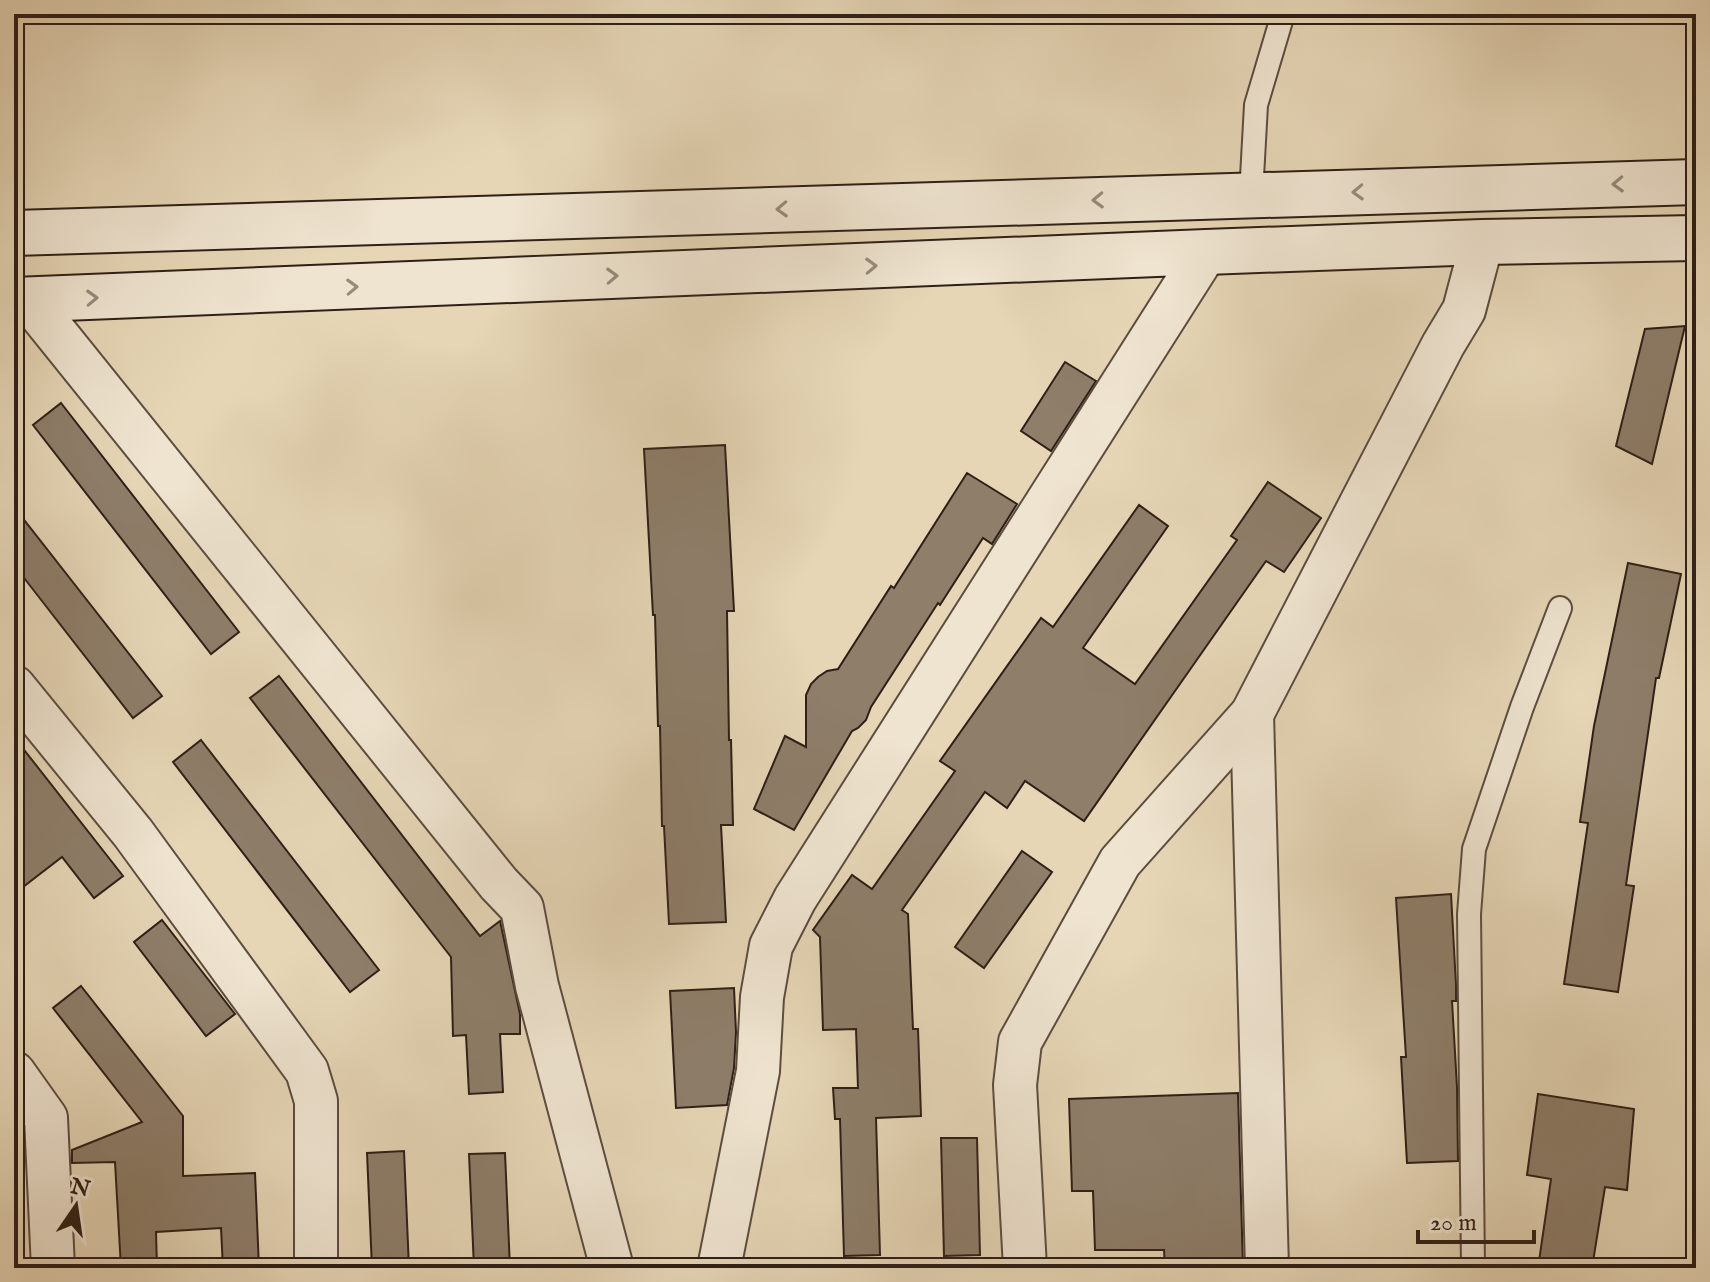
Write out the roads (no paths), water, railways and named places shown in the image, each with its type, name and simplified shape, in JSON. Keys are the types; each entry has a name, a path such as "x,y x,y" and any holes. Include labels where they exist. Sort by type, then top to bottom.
{"street":[{"path":"14,233 1696,182"},
{"path":"22,300 1206,252 1696,238"},
{"path":"1025,1268 1015,1085 1020,1042 1120,862 1252,714 1464,310 1482,242"},
{"path":"719,1268 758,1071 762,997 771,946 795,899 1206,252"},
{"path":"22,300 499,884 522,908 537,986 612,1268"},
{"path":"14,687 133,833 307,1071 316,1101 316,1268"},
{"path":"1252,714 1267,1268"},
{"path":"14,1073 46,1118 53,1268"}],"lane":[{"path":"1251,195 1256,105 1283,14"},
{"path":"1473,1268 1469,914 1474,849 1522,707 1560,608"}]}
